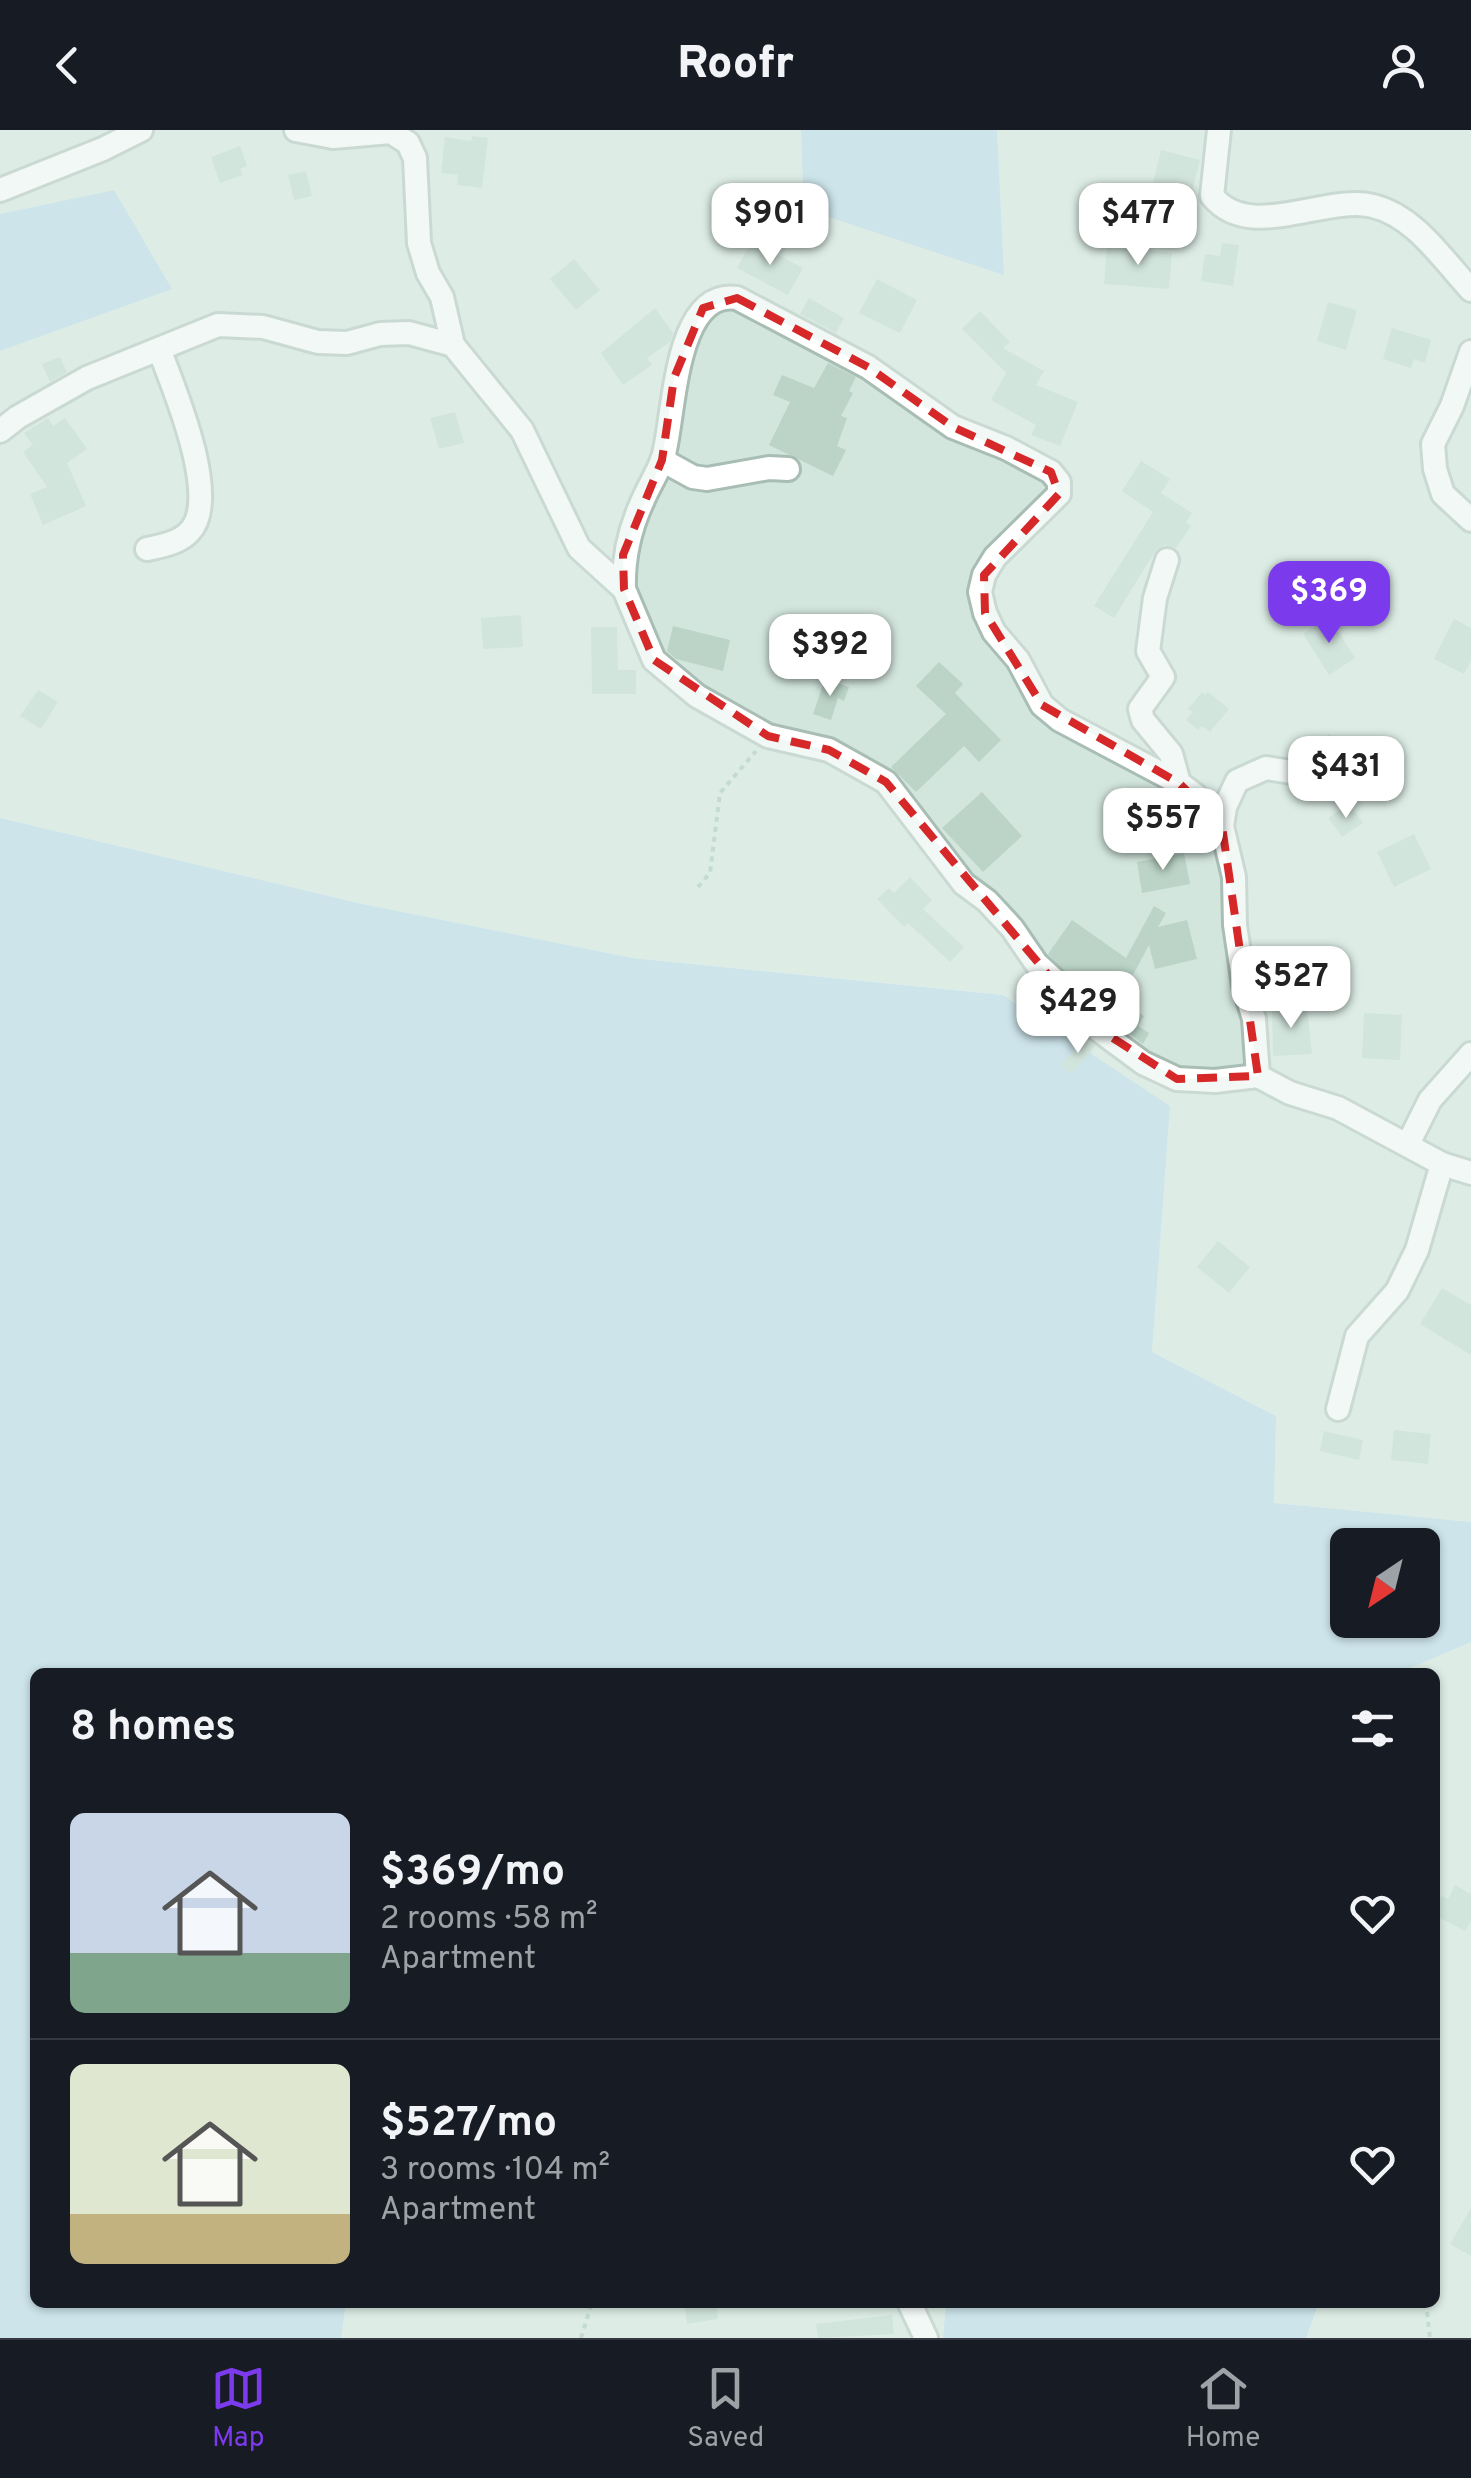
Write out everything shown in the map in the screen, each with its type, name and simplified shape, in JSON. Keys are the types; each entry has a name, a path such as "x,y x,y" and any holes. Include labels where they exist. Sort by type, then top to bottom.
{"street":[{"path":"0,190 140,130"},
{"path":"296,130 333,138 391,132 408,142 415,158 419,243 428,273 442,297 453,344 522,430 579,548 624,589"},
{"path":"1220,130 1212,196 1222,208 1253,216 1350,203 1375,206 1404,219 1471,290"},
{"path":"1222,826 1179,783 1060,720 1042,705 1018,660 994,632 984,613 980,592 984,575 995,557 1059,494 1059,482 1051,472 1006,448 953,427 868,367 736,298 723,296 702,308 674,378 662,460 623,555 624,589 654,660 697,696 768,736 829,750 886,782 964,884 987,901 1012,928 1036,963 1061,986 1090,1024 1143,1063 1176,1079 1215,1081 1258,1076 1290,1093 1338,1108 1442,1164 1471,1173"},
{"path":"0,431 18,416 87,378 218,325 263,328 318,342 347,343 380,334 408,333 453,344"},
{"path":"146,549 172,543 190,531 198,517 201,494 184,416 159,349"},
{"path":"1471,352 1452,406 1433,444 1434,469 1443,494 1471,520"},
{"path":"662,460 693,477 707,479 752,470 788,469"},
{"path":"1167,560 1155,598 1148,651 1162,678 1140,710 1143,720 1171,754 1179,783"},
{"path":"1258,1076 1254,1019 1244,986 1235,925 1234,876 1222,826 1225,806 1237,782 1266,768 1310,775"},
{"path":"1408,1144 1430,1100 1471,1054"},
{"path":"1338,1409 1358,1336 1397,1291 1417,1250 1442,1164"},
{"path":"912,2308 926,2338"}],"path":[{"path":"698,887 710,873 720,793 768,736"},
{"path":"581,2338 590,2308"},
{"path":"1427,2308 1430,2338"}],"highlighted area":[{"path":"737,298 868,367 953,427 1051,472 1059,494 984,575 985,613 1042,705 1179,783 1222,826 1258,1076 1177,1079 1089,1023 886,782 829,750 768,736 654,660 624,589 623,555 662,460 674,378 703,308"}],"shaded area":[{"path":"0,130 801,130 805,209 1004,274 997,130 1471,130 1471,1522 1274,1503 1276,1416 1152,1352 1170,1106 1003,995 632,958 362,904 0,818 0,351 171,289 114,190 0,214"},
{"path":"801,130 997,130 1004,275 804,209"},
{"path":"114,190 172,289 0,351 0,214"},
{"path":"0,818 362,904 632,958 1003,995 1170,1106 1152,1352 1276,1416 1274,1503 1471,1522 1471,1642 1410,1668 30,1668 30,2308 345,2308 341,2338 0,2338"},
{"path":"1471,1642 1471,2338 1306,2338 1317,2308 1440,2308 1440,1668 1410,1668"},
{"path":"345,2308 946,2308 943,2338 341,2338"},
{"path":"946,2308 1317,2308 1306,2338 943,2338"}],"building":[{"path":"472,136 488,138 482,188 457,185 458,175 441,173 445,137 471,141"},
{"path":"240,146 247,166 240,169 243,175 220,183 211,157"},
{"path":"1161,150 1200,160 1191,196 1186,195 1185,201 1151,192"},
{"path":"306,171 312,196 294,200 288,175"},
{"path":"752,241 803,268 788,295 737,268"},
{"path":"1222,243 1239,245 1233,286 1201,281 1205,254 1220,256"},
{"path":"1107,247 1172,253 1169,289 1104,284"},
{"path":"574,259 600,290 576,310 550,279"},
{"path":"877,279 917,300 900,333 859,313"},
{"path":"809,298 844,318 836,333 800,314"},
{"path":"1328,302 1357,310 1346,350 1317,341"},
{"path":"655,308 673,333 671,341 647,358 652,365 623,385 601,353"},
{"path":"980,311 1010,342 1003,348 1044,371 1036,385 1078,402 1060,446 1031,435 1036,425 991,400 1006,373 962,329"},
{"path":"1392,328 1431,340 1425,363 1414,359 1411,368 1383,359"},
{"path":"60,357 67,372 50,382 42,364"},
{"path":"828,363 856,377 841,416 847,418 837,446 846,450 833,476 769,445 790,402 773,395 782,375 814,388"},
{"path":"455,412 464,443 439,449 430,418"},
{"path":"48,418 53,426 65,418 87,449 67,463 86,506 43,525 30,494 47,487 23,452 33,445 24,433"},
{"path":"1141,461 1170,479 1161,493 1192,513 1186,522 1191,526 1176,548 1165,545 1156,550 1114,618 1094,606 1153,512 1122,491"},
{"path":"521,615 523,647 483,649 481,618"},
{"path":"1329,617 1355,658 1329,675 1303,634"},
{"path":"1454,619 1471,628 1471,661 1464,674 1434,659"},
{"path":"673,626 730,640 723,671 676,659 667,651"},
{"path":"591,627 617,627 618,670 636,670 636,694 592,694"},
{"path":"939,662 963,684 955,693 1001,740 979,762 964,746 916,792 891,767 946,714 916,686"},
{"path":"825,679 849,687 844,701 838,698 831,720 813,714"},
{"path":"38,690 58,702 41,729 20,716"},
{"path":"1202,692 1208,692 1229,709 1210,732 1202,726 1198,730 1186,720 1193,712 1188,709"},
{"path":"1329,734 1343,750 1323,768 1308,754"},
{"path":"982,792 1022,836 983,872 942,828"},
{"path":"1349,804 1363,823 1342,837 1328,818"},
{"path":"1414,834 1431,869 1394,887 1377,852"},
{"path":"1184,853 1190,884 1142,893 1137,862"},
{"path":"910,877 932,900 923,909 964,947 950,962 908,923 904,927 877,899 889,888 894,893"},
{"path":"1154,906 1166,913 1158,927 1187,920 1197,959 1155,969 1149,945 1119,1001 1144,1016 1138,1026 1149,1033 1143,1044 1100,1012 1101,1004 1048,954 1072,920 1126,958"},
{"path":"1307,1006 1312,1054 1273,1056 1272,1007"},
{"path":"1364,1013 1402,1015 1400,1060 1362,1058"},
{"path":"1084,1038 1095,1046 1072,1074 1061,1065"},
{"path":"1218,1241 1250,1267 1229,1293 1197,1267"},
{"path":"1442,1288 1471,1305 1471,1355 1420,1324"},
{"path":"1394,1430 1431,1434 1428,1464 1391,1460"},
{"path":"1324,1431 1363,1440 1359,1460 1320,1451"},
{"path":"1455,1885 1471,1894 1471,1921 1465,1931 1440,1918 1440,1900 1442,1896 1448,1899"},
{"path":"1471,2208 1471,2256 1450,2244"},
{"path":"685,2308 717,2308 718,2319 687,2324"},
{"path":"892,2315 894,2334 818,2338 816,2324"}]}
